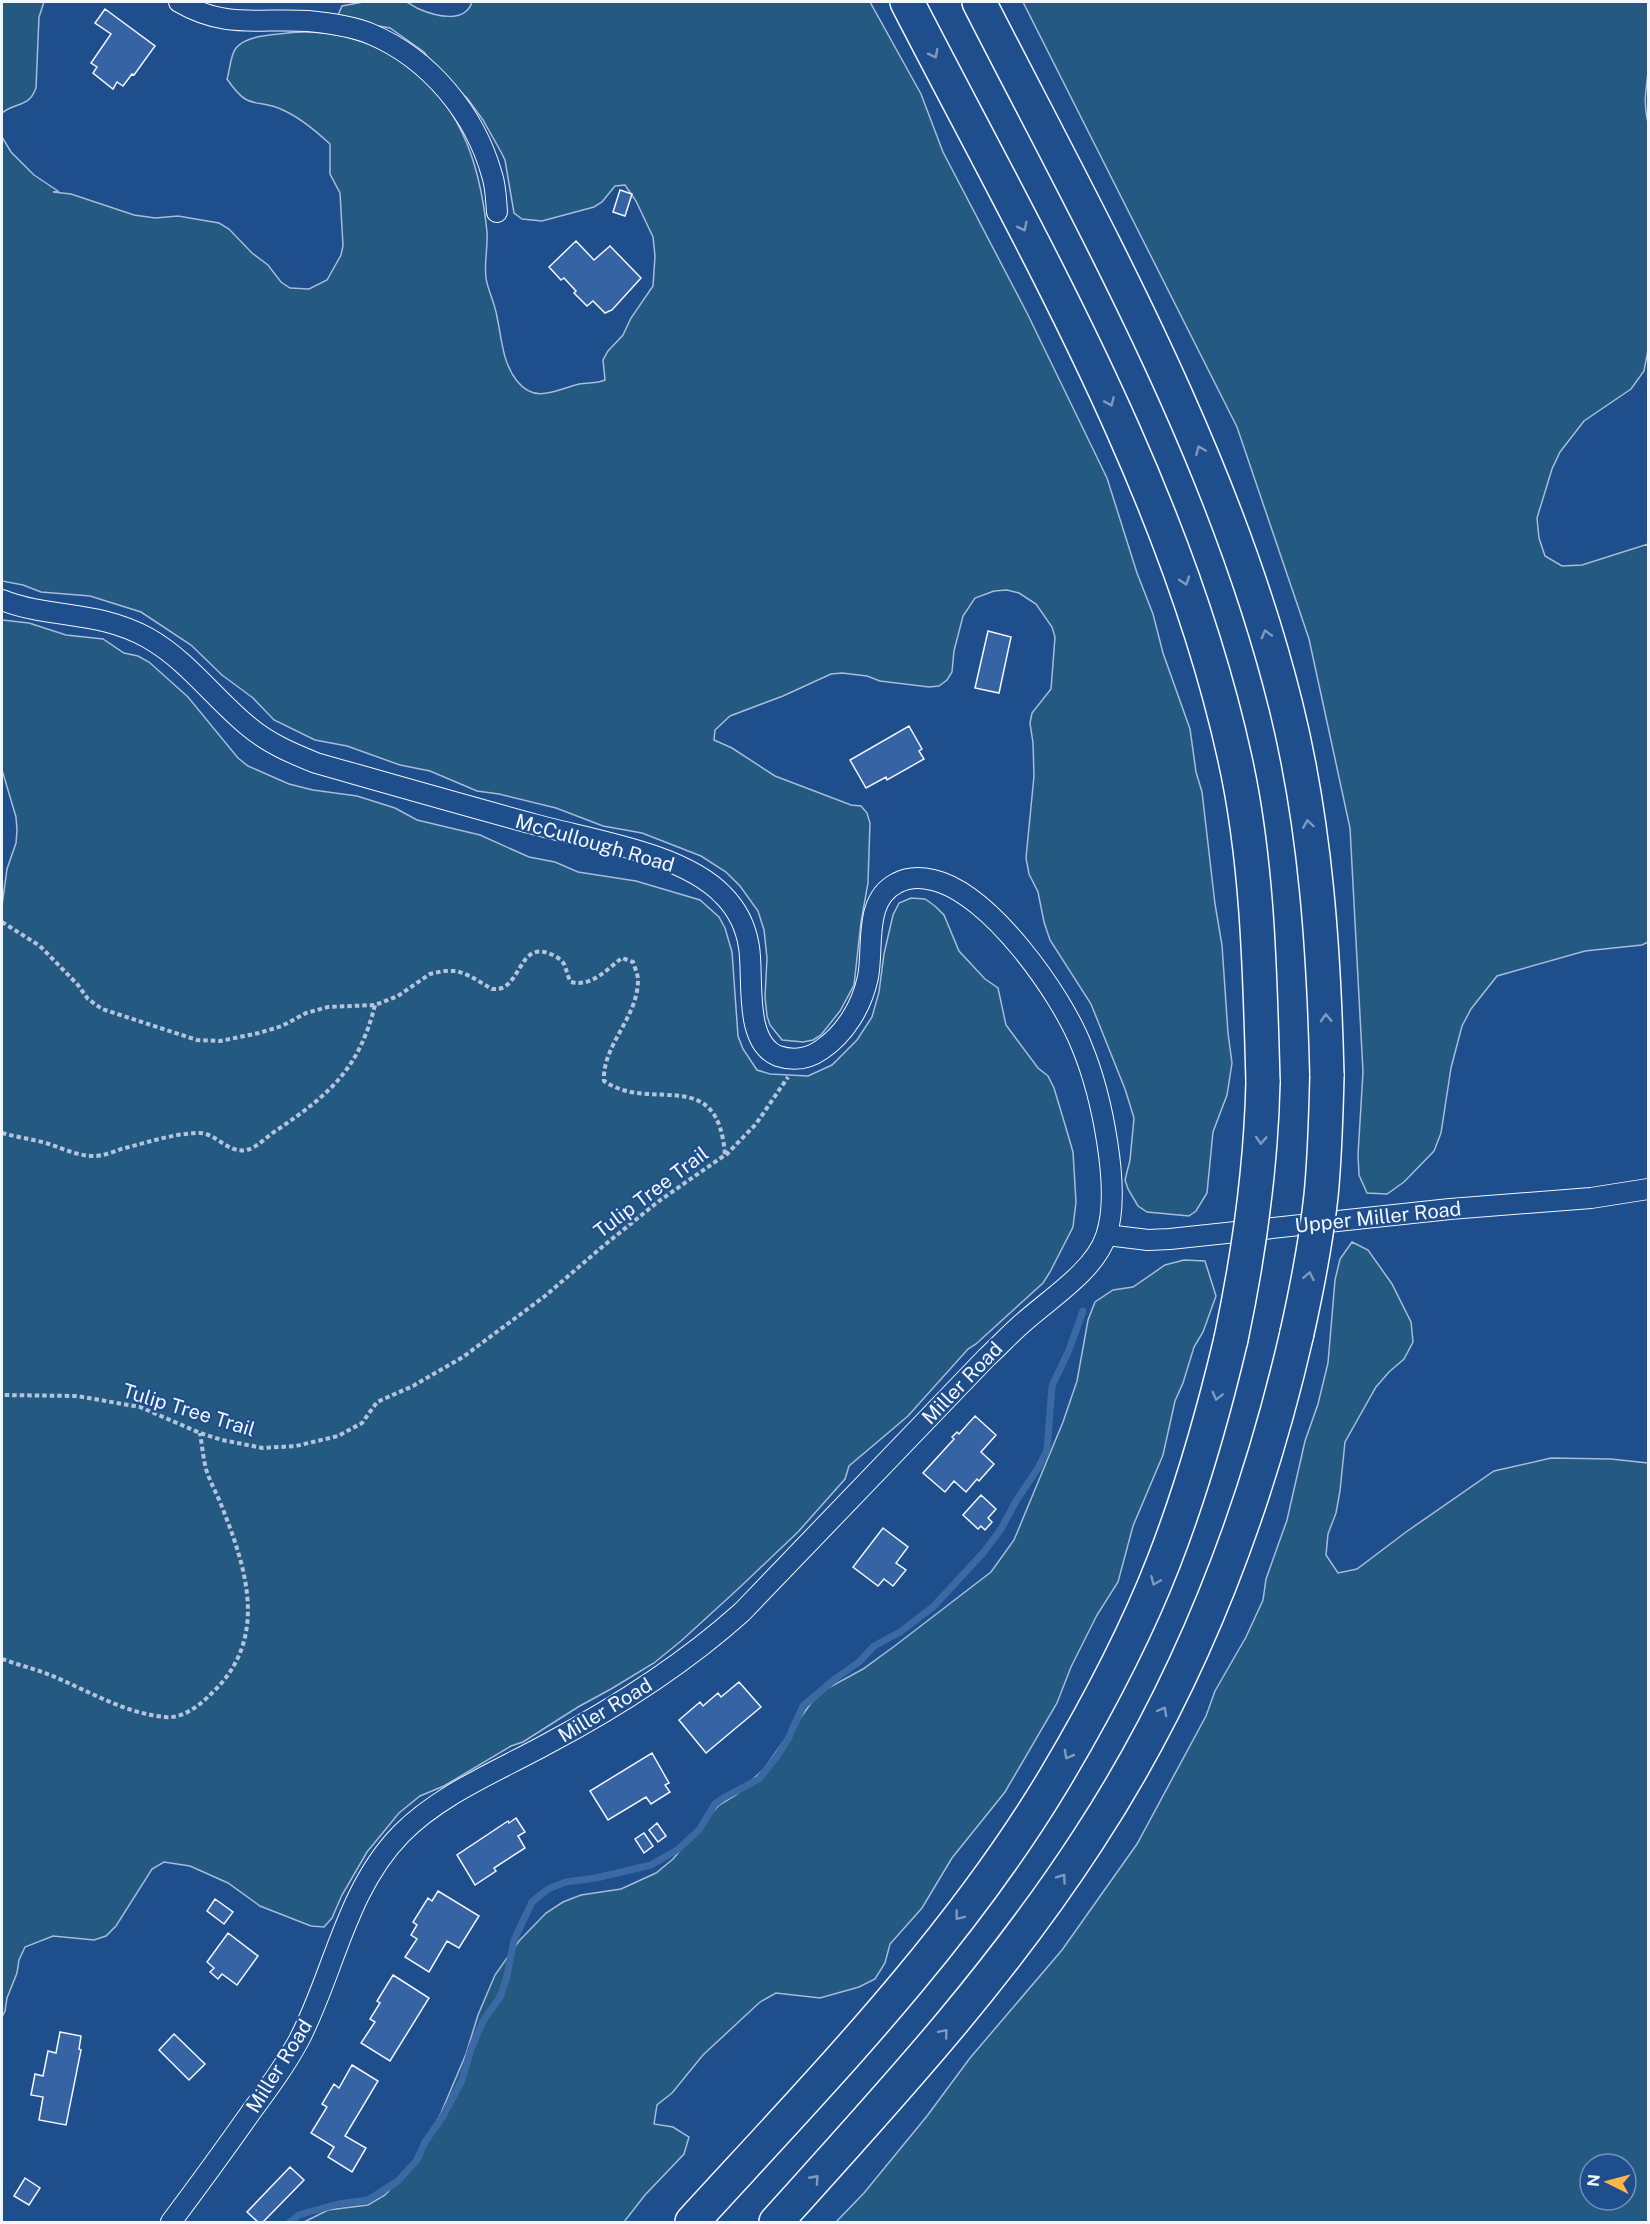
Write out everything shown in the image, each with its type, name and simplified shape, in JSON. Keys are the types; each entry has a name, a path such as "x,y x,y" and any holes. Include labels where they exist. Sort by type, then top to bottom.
{"highway":[{"path":"692,2223 863,2033 921,1964 1012,1843 1054,1779 1132,1633 1163,1563 1212,1416 1246,1268 1262,1139 1260,968 1251,861 1235,761 1210,658 1182,571 1143,475 1097,374 907,2"},
{"path":"776,2223 890,2095 996,1969 1082,1850 1127,1777 1168,1701 1202,1628 1232,1554 1257,1482 1298,1333 1321,1197 1326,1137 1327,1076 1325,982 1316,879 1305,796 1286,707 1260,611 1228,518 1189,424 1138,315 979,2"}],"street":[{"path":"179,2 194,10 231,21 308,21 338,25 370,33 405,52 444,84 473,129 493,176 497,212"},
{"name":"McCullough Road","path":"2,600 25,607 100,619 125,626 168,651 248,726 270,742 316,763 624,848 684,868 707,881 733,905 745,927 751,959 753,1014 756,1031 770,1052 779,1056 802,1058 814,1054 826,1046 850,1022 860,1002 868,977 873,915 878,901 888,888 900,881 914,878 940,881 953,888 994,918 1016,943 1051,990 1081,1043 1099,1100 1110,1169 1110,1214 1107,1235"},
{"name":"Upper Miller Road","path":"1107,1235 1148,1240 1170,1239 1450,1209 1591,1198 1648,1189"},
{"name":"Miller Road","path":"171,2223 281,2070 298,2042 359,1896 372,1871 401,1833 445,1800 583,1725 629,1697 659,1678 715,1636 778,1576 987,1357 1085,1269 1107,1235"}],"path":[{"name":"Tulip Tree Trail","path":"2,922 40,946 78,985 88,999 102,1010 196,1040 220,1041 259,1033 282,1026 306,1013 328,1008 375,1005 398,996 430,974 443,970 457,971 470,976 492,989 502,988 510,981 524,959 533,953 543,951 554,955 564,964 571,982 581,984 596,978 622,958 633,962 638,980 632,1010 603,1068 604,1081 617,1090 690,1098 708,1105 720,1122 726,1155 660,1201 602,1246 545,1296 463,1357 413,1386 377,1402 362,1423 338,1436 296,1446 263,1448 200,1433 140,1407 77,1396 2,1395"},
{"path":"2,1133 47,1143 76,1154 96,1156 167,1137 199,1132 208,1134 228,1147 247,1150 255,1147 308,1109 336,1084 352,1065 370,1028 375,1005"},
{"path":"726,1155 756,1124 779,1093 791,1070"},
{"path":"2,1659 45,1673 134,1711 167,1718 195,1709 220,1685 234,1666 245,1644 249,1616 247,1587 228,1522 206,1469 200,1433"}],"shaded area":[{"path":"2,2 44,2 39,17 36,88 26,102 2,113"},
{"path":"363,2 406,2 426,12 441,16 456,16 468,9 472,2 870,2 921,94 943,152 1027,313 1107,478 1190,729 1196,772 1202,792 1222,945 1232,1063 1227,1095 1213,1132 1207,1193 1196,1211 1189,1216 1147,1212 1138,1206 1128,1189 1125,1180 1130,1160 1134,1118 1125,1089 1091,1004 1050,940 1038,892 1029,874 1026,858 1034,776 1030,723 1032,713 1051,689 1055,637 1052,627 1036,604 1019,593 1007,590 994,591 975,598 963,616 954,651 952,672 939,686 929,687 880,681 867,676 842,673 831,674 783,696 730,716 715,730 714,740 732,748 775,776 851,805 861,806 867,813 870,823 868,883 854,985 840,1011 821,1035 803,1042 782,1040 770,1025 765,997 767,958 764,930 758,911 740,886 726,872 701,856 642,833 603,826 556,808 477,791 430,771 400,765 347,746 315,740 274,720 253,698 222,675 191,645 141,612 90,596 41,592 23,585 2,581 2,137 11,152 34,175 58,191 53,192 71,194 134,215 155,218 178,216 219,223 229,229 252,253 268,265 281,282 290,288 309,289 327,280 341,255 343,246 340,193 330,174 330,144 291,114 275,107 248,101 235,90 227,79 231,59 236,48 246,40 267,35 302,32 344,36 383,51 418,74 451,112 472,156 484,206 487,232 486,278 496,312 505,358 512,374 524,388 538,394 605,380 603,360 623,335 631,318 653,286 655,256 653,237 636,201 625,185 615,186 602,202 594,207 542,221 522,219 514,213 505,160 483,120 467,98 441,75 424,52 390,28 356,22 338,15 342,6"},
{"path":"1023,2 1648,2 1649,55 1645,103 1648,123 1648,350 1644,371 1631,389 1584,421 1560,452 1552,469 1537,518 1539,538 1545,556 1562,566 1582,565 1648,544 1648,942 1642,945 1585,951 1497,976 1471,1009 1462,1026 1451,1068 1441,1133 1434,1151 1404,1182 1387,1194 1367,1193 1359,1175 1363,1072 1350,828 1309,639 1237,427"},
{"path":"2,620 29,623 66,635 103,639 124,653 138,656 149,662 188,697 238,758 248,766 289,784 357,796 395,808 417,820 480,835 529,857 555,862 578,872 636,881 700,900 719,917 732,952 738,1036 743,1049 757,1070 770,1074 808,1076 832,1065 857,1040 872,1017 879,992 884,954 893,915 899,903 911,898 925,899 944,915 959,951 985,979 998,988 1006,1025 1038,1068 1048,1076 1054,1088 1073,1152 1076,1202 1073,1227 1043,1283 968,1349 908,1416 849,1466 845,1479 798,1532 681,1641 654,1663 523,1742 511,1746 444,1786 420,1796 399,1813 367,1852 342,1895 332,1918 324,1927 311,1926 260,1906 228,1883 190,1866 164,1862 152,1869 116,1926 106,1936 94,1940 53,1936 25,1947 2,2017 2,906 7,869 16,843 17,830 16,817 2,770"},
{"path":"1352,1242 1368,1250 1392,1284 1411,1322 1413,1342 1404,1359 1376,1387 1345,1442 1340,1491 1336,1513 1328,1534 1326,1555 1338,1573 1357,1569 1494,1471 1551,1458 1611,1459 1648,1463 1648,2222 836,2222 864,2193 927,2116 970,2058 1062,1950 1137,1844 1206,1716 1215,1691 1246,1637 1263,1600 1266,1579 1287,1520 1305,1441 1318,1404 1328,1363 1335,1280 1340,1259"},
{"path":"1184,1260 1205,1261 1216,1296 1203,1332 1194,1347 1175,1401 1163,1455 1133,1526 1118,1582 1097,1615 1071,1667 1057,1703 1005,1792 952,1858 922,1908 890,1944 885,1963 875,1979 859,1987 820,1998 776,1993 760,2002 703,2055 672,2093 657,2105 654,2124 673,2127 689,2137 684,2154 645,2195 624,2222 304,2222 328,2210 368,2205 385,2195 412,2166 441,2113 495,1975 519,1941 546,1913 563,1902 581,1895 621,1889 656,1873 673,1859 719,1805 736,1795 764,1769 811,1703 828,1688 863,1669 896,1645 991,1572 1014,1540 1063,1422 1077,1381 1088,1320 1095,1302 1113,1290 1133,1287 1165,1265"}],"building":[{"path":"105,9 155,46 134,75 132,74 123,86 117,82 113,89 93,73 97,67 91,63 111,34 95,23"},
{"path":"620,190 632,194 625,216 613,212"},
{"path":"576,241 594,260 610,246 641,278 612,310 605,313 593,301 587,306 564,278 561,280 549,267"},
{"path":"988,631 1011,637 999,693 975,688"},
{"path":"909,726 922,749 919,751 924,759 887,780 886,777 866,788 850,760"},
{"path":"975,1416 996,1435 981,1452 994,1464 966,1492 954,1481 945,1492 923,1473 954,1439 952,1437 957,1432 959,1434"},
{"path":"981,1495 996,1509 988,1518 992,1522 985,1530 981,1526 978,1529 963,1515"},
{"path":"883,1528 908,1547 896,1563 906,1570 893,1586 884,1579 878,1586 853,1567"},
{"path":"739,1682 761,1707 706,1753 679,1720 700,1702 703,1706 718,1693 721,1697"},
{"path":"652,1753 669,1783 665,1785 670,1792 651,1804 646,1797 608,1820 590,1791"},
{"path":"516,1818 525,1832 518,1836 525,1848 494,1868 496,1871 475,1885 457,1855"},
{"path":"657,1823 666,1836 658,1842 649,1830"},
{"path":"644,1833 653,1846 644,1853 635,1839"},
{"path":"438,1891 479,1916 459,1948 447,1941 429,1972 405,1957 417,1939 411,1935 417,1925 413,1922 428,1898 432,1901"},
{"path":"215,1899 233,1912 224,1924 207,1911"},
{"path":"228,1933 258,1956 237,1985 222,1974 218,1979 210,1972 214,1968 207,1962"},
{"path":"393,1975 429,1998 390,2061 361,2043 375,2022 370,2019 380,2003 377,2001"},
{"path":"60,2032 81,2036 79,2049 81,2050 66,2125 39,2120 43,2097 31,2095 35,2074 43,2076 48,2051 56,2053"},
{"path":"174,2034 205,2064 189,2080 159,2050"},
{"path":"352,2065 378,2081 345,2136 366,2148 352,2172 328,2157 334,2147 311,2133 327,2107 322,2104 334,2084 339,2088"},
{"path":"290,2167 304,2180 263,2222 258,2222 247,2212"},
{"path":"25,2178 40,2188 29,2205 14,2196"}],"waterway":[{"path":"290,2222 299,2215 309,2212 338,2204 368,2200 398,2181 417,2160 425,2142 443,2116 462,2080 471,2049 483,2021 500,1997 514,1940 532,1902 548,1889 566,1882 596,1878 651,1865 677,1850 699,1830 715,1804 759,1779 788,1739 803,1706 859,1662 874,1646 900,1632 933,1607 983,1553 1001,1529 1047,1450 1052,1386 1069,1350 1083,1311"}]}
